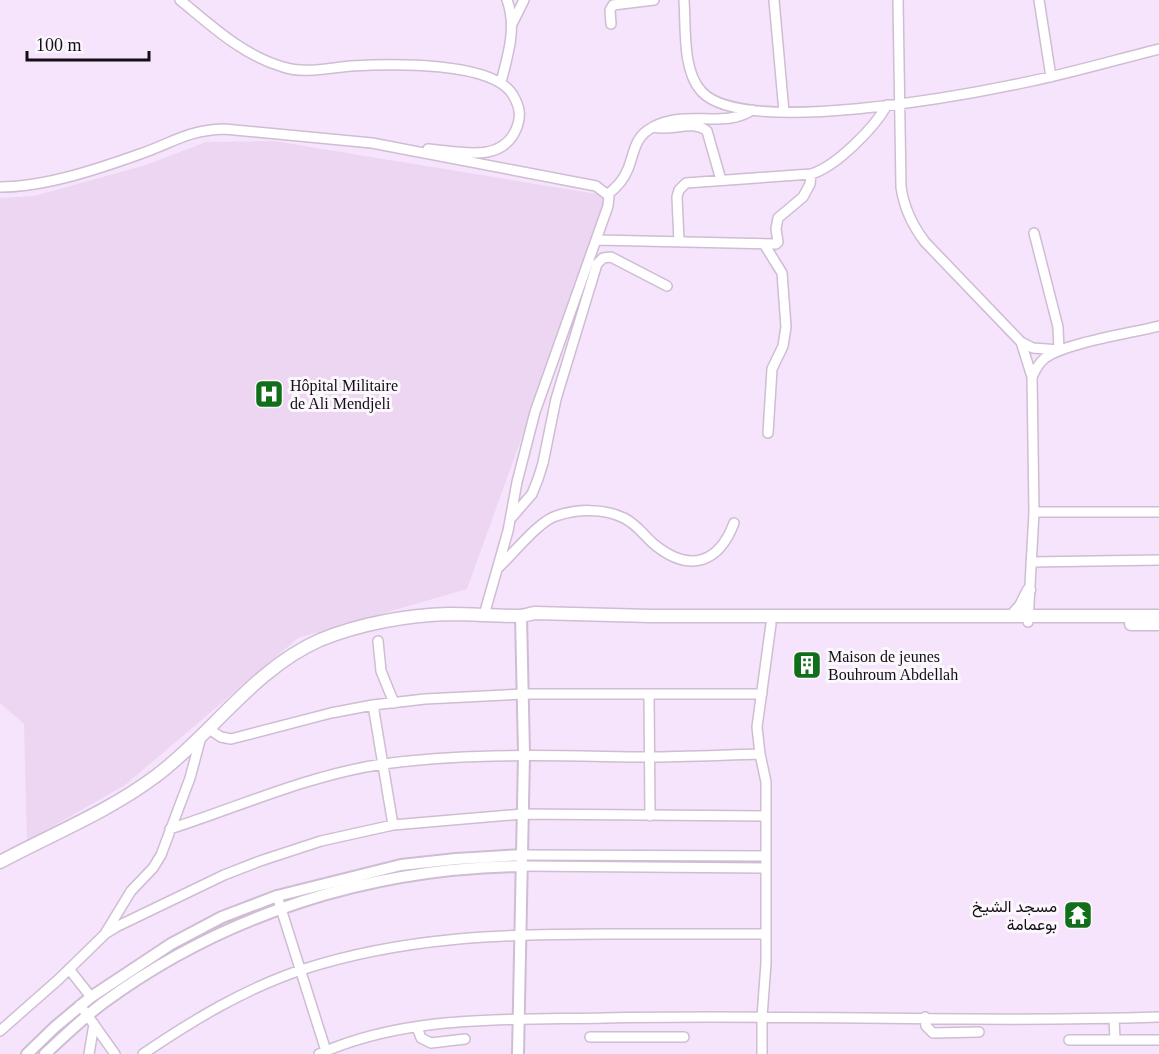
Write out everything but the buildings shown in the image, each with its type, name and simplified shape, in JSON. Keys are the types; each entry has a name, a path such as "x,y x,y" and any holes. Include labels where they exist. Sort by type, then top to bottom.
{"main road":[{"path":"1013,615 1021,606 1029,590"},
{"path":"0,861 125,798 172,763 274,668 297,652 321,640 350,630 405,619 447,614 521,616 536,613 685,616 1013,615 1028,619 1159,624"},
{"path":"521,616 538,621 771,624 1159,616"}],"street":[{"path":"0,187 24,187 52,180 143,153 182,135 212,129 469,153 490,152 505,145 514,135 519,119 519,106 512,92 501,82 482,74 456,69 395,64 300,70 283,68 244,50 227,39 180,0"},
{"path":"501,82 509,50 512,24 507,0"},
{"path":"512,24 524,0"},
{"path":"611,24 610,10 615,4 654,0"},
{"path":"684,0 688,64 697,86 707,97 721,104 752,110 784,112 848,110 887,105 1051,77 1159,49"},
{"path":"774,0 784,112"},
{"path":"898,0 901,187 909,217 925,242 1021,342 1033,348 1059,350"},
{"path":"1040,0 1051,77"},
{"path":"679,242 677,197 679,190 686,183 811,174 829,165 866,133 878,120 887,105"},
{"path":"608,194 616,188 628,169 631,154 642,135 653,127 668,121 694,117 729,119 746,115 752,110"},
{"path":"653,127 663,130 687,126 707,131 721,180"},
{"path":"402,148 467,163 596,186 608,194"},
{"path":"598,240 778,242 776,229 778,218 802,196 810,184 811,174"},
{"path":"484,615 498,568 535,412 578,287 598,240 608,206 608,194"},
{"path":"1034,233 1058,327 1059,350"},
{"path":"764,243 782,273 786,327 783,346 772,369 768,433"},
{"path":"510,519 532,494 538,479 556,399 597,264 603,258 611,257 667,286"},
{"path":"1032,377 1044,358 1059,350 1159,326"},
{"path":"1021,342 1032,377 1034,512 1028,619"},
{"path":"498,568 536,529 555,516 592,510 622,517 634,524 654,544 668,553 689,561 701,561 717,552 729,536 734,523"},
{"path":"1034,512 1159,512"},
{"path":"1031,562 1159,560"},
{"path":"518,1054 524,754 521,616"},
{"path":"762,1054 766,963 766,782 757,721 771,624"},
{"path":"378,641 381,671 394,703"},
{"path":"649,694 650,816"},
{"path":"105,934 130,891 156,864 188,785 205,732 231,739 287,723 373,705 461,696 762,694"},
{"path":"373,705 393,825"},
{"path":"170,829 302,782 383,764 524,754 649,757 760,753"},
{"path":"0,1031 105,934 129,920 224,875 289,851 360,831 393,825 523,814 766,816"},
{"path":"45,1054 157,967 199,943 281,908 348,888 409,874 522,860 765,856"},
{"path":"27,1054 80,1005 171,944 222,917 277,896 350,877 401,865 456,859 765,868"},
{"path":"277,896 302,970 322,1052 372,1036 417,1027 474,1020 634,1017 762,1017 818,1020 925,1017 1159,1017"},
{"path":"143,1054 185,1026 240,996 302,970 353,955 405,944 463,937 520,934 765,934"},
{"path":"69,969 92,997"},
{"path":"80,1005 115,1054"},
{"path":"634,1017 634,1036"},
{"path":"925,1017 928,1029 936,1034 979,1032"},
{"path":"1114,1018 1115,1040"},
{"path":"89,1054 91,1019"},
{"path":"417,1027 421,1038 428,1042 465,1039"},
{"path":"590,1037 684,1037"},
{"path":"1069,1040 1159,1040"}],"shaded area":[{"name":"Hôpital Militaire de Ali Mendjeli","path":"274,141 609,196 467,589 298,638 125,785 27,841 24,724 0,703 0,198 34,196 146,165 206,142"}],"place":[{"name":"Hôpital Militaire de Ali Mendjeli","path":"269,394"},
{"name":"Maison de jeunes Bouhroum Abdellah","path":"807,665"},
{"name":"مسجد الشيخ بوعمامة","path":"1078,915"}]}
